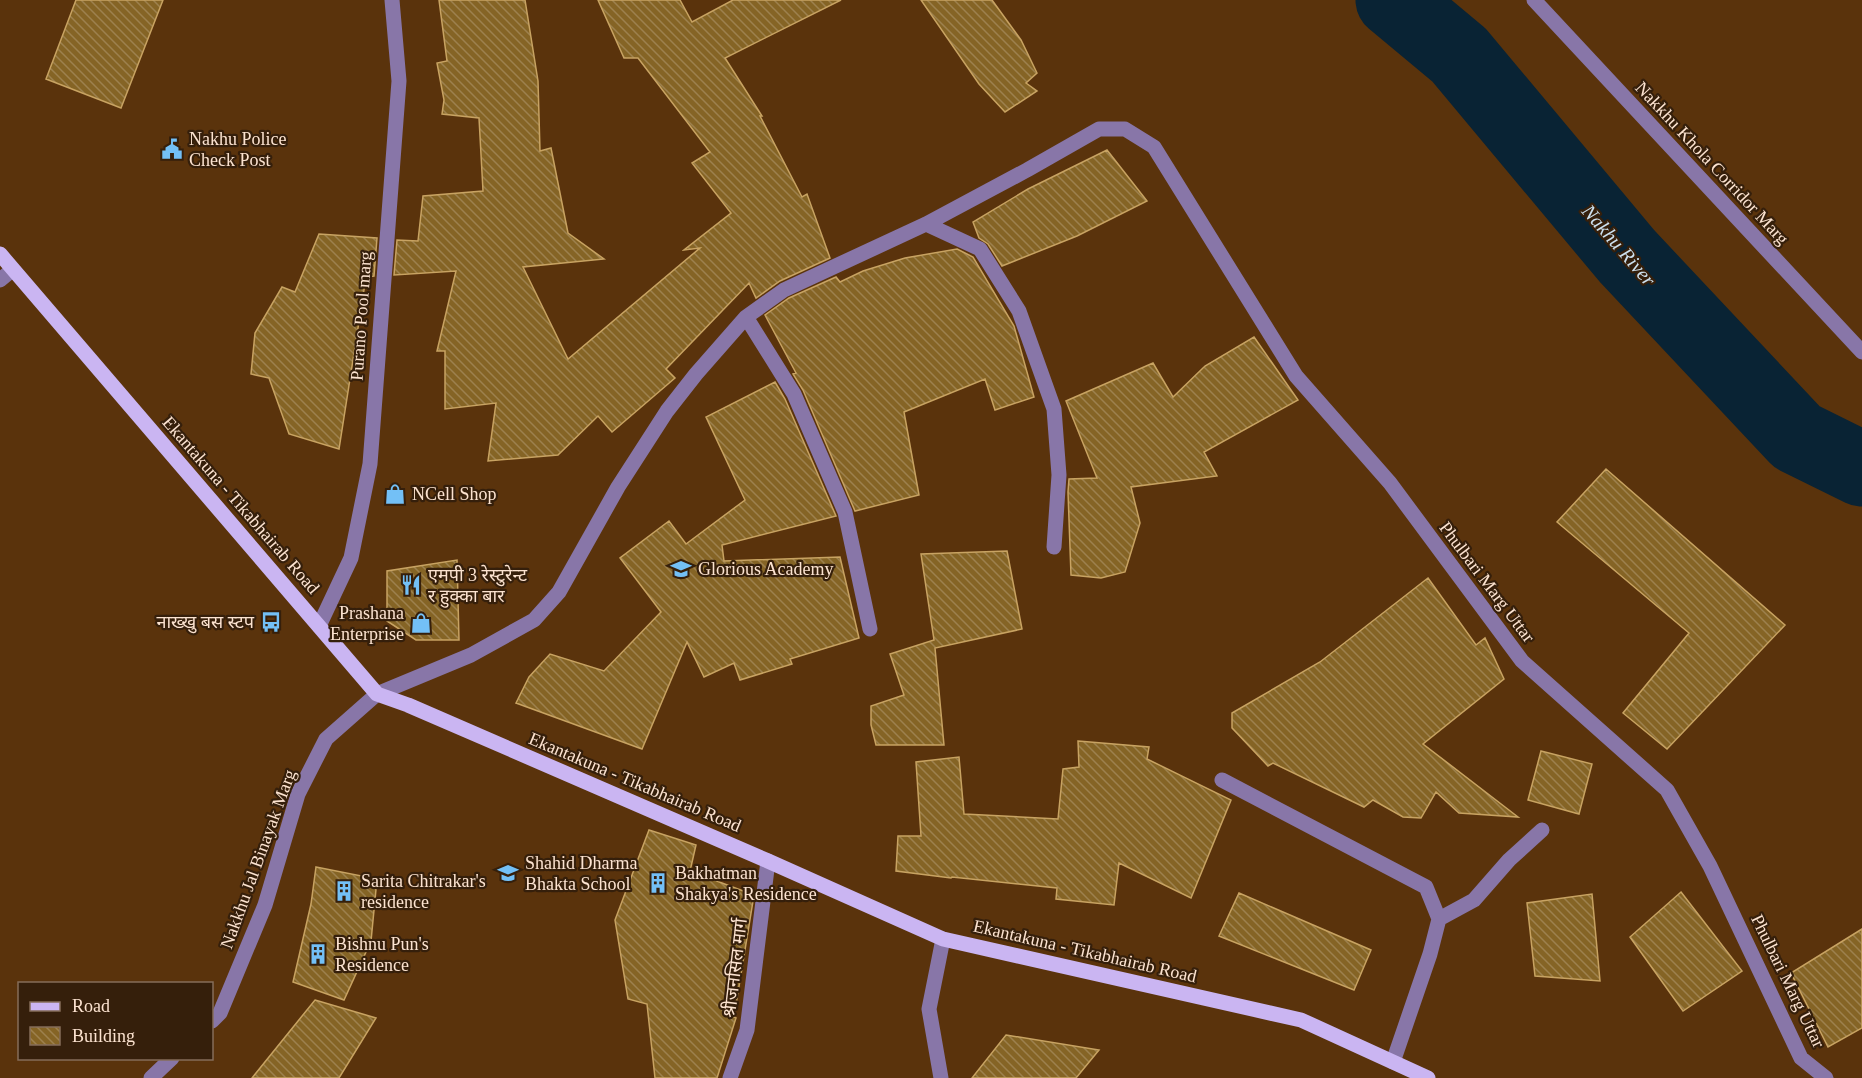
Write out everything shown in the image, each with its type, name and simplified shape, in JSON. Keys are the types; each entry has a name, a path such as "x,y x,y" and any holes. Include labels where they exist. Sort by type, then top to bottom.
{"main road":[{"name":"Ekantakuna - Tikabhairab Road","path":"0,254 377,694 768,861 943,939 1301,1020 1428,1078"}],"street":[{"name":"Purano Pool marg","path":"319,626 351,558 370,464 399,81 392,0"},
{"name":"Nakkhu Khola Corridor Marg","path":"1534,0 1862,352"},
{"name":"Nakkhu Jal Binayak Marg","path":"213,1020 220,1013 265,905 298,794 326,739 377,694 471,655 534,620 559,592 618,487 667,411 746,317 784,290 926,224 1027,171 1099,129"},
{"name":"Phulbari Marg Uttar","path":"1099,129 1125,129 1154,147 1296,376 1390,483 1522,661 1667,790 1710,866 1801,1058 1826,1078"},
{"path":"926,224 980,249 1019,311 1054,409 1059,475 1054,547"},
{"path":"0,280 12,270"},
{"path":"746,317 794,394 845,512 870,629"},
{"path":"1222,780 1426,887 1439,919 1430,954 1393,1062"},
{"path":"1439,919 1474,900 1509,860 1542,830"},
{"name":"श्रीजनसिल मार्ग","path":"730,1078 747,1030 768,861"},
{"path":"941,1078 929,1010 943,939"},
{"path":"151,1078 171,1060"}],"building":[{"path":"76,0 163,0 121,108 46,79"},
{"path":"439,0 525,0 538,81 540,151 551,148 568,233 604,259 523,267 568,359 700,248 684,250 731,213 692,163 710,152 638,58 624,58 598,0 680,0 692,22 733,0 841,0 725,58 762,116 760,116 802,197 807,194 830,258 780,281 756,298 749,283 666,369 675,378 612,432 598,416 558,455 488,461 496,403 445,409 445,351 437,351 456,271 394,275 397,240 418,241 423,196 483,191 479,118 442,114 444,100 437,63 447,61"},
{"path":"921,0 992,0 1021,40 1037,73 1026,83 1037,91 1005,112 979,84"},
{"path":"1107,150 1147,201 1077,236 1002,266 988,244 979,238 973,222 1028,189"},
{"path":"319,234 377,238 374,276 366,277 339,449 289,434 269,378 251,374 255,333 282,287 295,292"},
{"path":"957,249 973,257 1014,326 1034,397 995,410 985,379 904,412 919,495 855,511 803,390 793,374 796,373 765,315 789,298 836,277 840,282 863,271 905,258"},
{"path":"1254,337 1298,400 1204,452 1217,476 1131,487 1140,523 1125,572 1101,578 1071,575 1069,479 1097,478 1066,401 1153,363 1173,397 1205,366"},
{"path":"775,382 785,399 836,516 722,545 724,561 840,557 859,638 790,659 792,664 740,680 734,663 704,677 687,642 642,749 516,703 529,677 550,654 604,671 661,612 620,558 669,521 686,544 745,500 706,417"},
{"path":"1606,469 1785,625 1667,749 1623,713 1689,633 1557,522"},
{"path":"1007,551 1022,629 935,648 944,745 876,745 871,725 871,706 904,695 890,654 934,640 921,554"},
{"path":"457,560 459,640 416,640 387,621 387,571"},
{"path":"1428,578 1476,645 1485,638 1504,679 1423,744 1518,817 1459,813 1436,792 1421,818 1403,817 1373,800 1364,807 1273,763 1268,766 1232,728 1232,713 1320,662"},
{"path":"1078,741 1149,747 1147,759 1231,800 1191,898 1119,863 1114,905 1056,899 1057,888 896,871 898,836 921,836 916,762 959,757 964,814 1058,819 1063,769 1079,767"},
{"path":"1541,751 1592,764 1579,814 1528,800"},
{"path":"649,830 696,845 690,871 754,895 734,1017 736,1018 717,1078 655,1078 647,1004 628,999 615,920"},
{"path":"316,867 377,879 371,941 344,1000 293,982 311,904"},
{"path":"1681,892 1742,971 1683,1011 1630,937"},
{"path":"1239,893 1371,950 1354,990 1219,936"},
{"path":"1592,894 1600,981 1535,976 1527,903"},
{"path":"1862,929 1862,1028 1828,1047 1791,973"},
{"path":"315,1000 376,1018 339,1078 252,1078"},
{"path":"1006,1035 1099,1050 1076,1078 972,1078"}],"waterway":[{"name":"Nakhu River","path":"1393,0 1459,55 1627,256 1797,437 1862,469"}],"place":[{"name":"Nakhu Police Check Post","path":"172,149"},
{"name":"NCell Shop","path":"395,494"},
{"name":"Glorious Academy","path":"681,569"},
{"name":"एमपी 3 रेस्टुरेन्ट र हुक्का बार","path":"411,585"},
{"name":"नाख्खु बस स्टप","path":"271,622"},
{"name":"Prashana Enterprise","path":"421,623"},
{"name":"Shahid Dharma Bhakta School","path":"508,873"},
{"name":"Bakhatman Shakya's Residence","path":"658,883"},
{"name":"Sarita Chitrakar's residence","path":"344,891"},
{"name":"Bishnu Pun's Residence","path":"318,954"}]}
